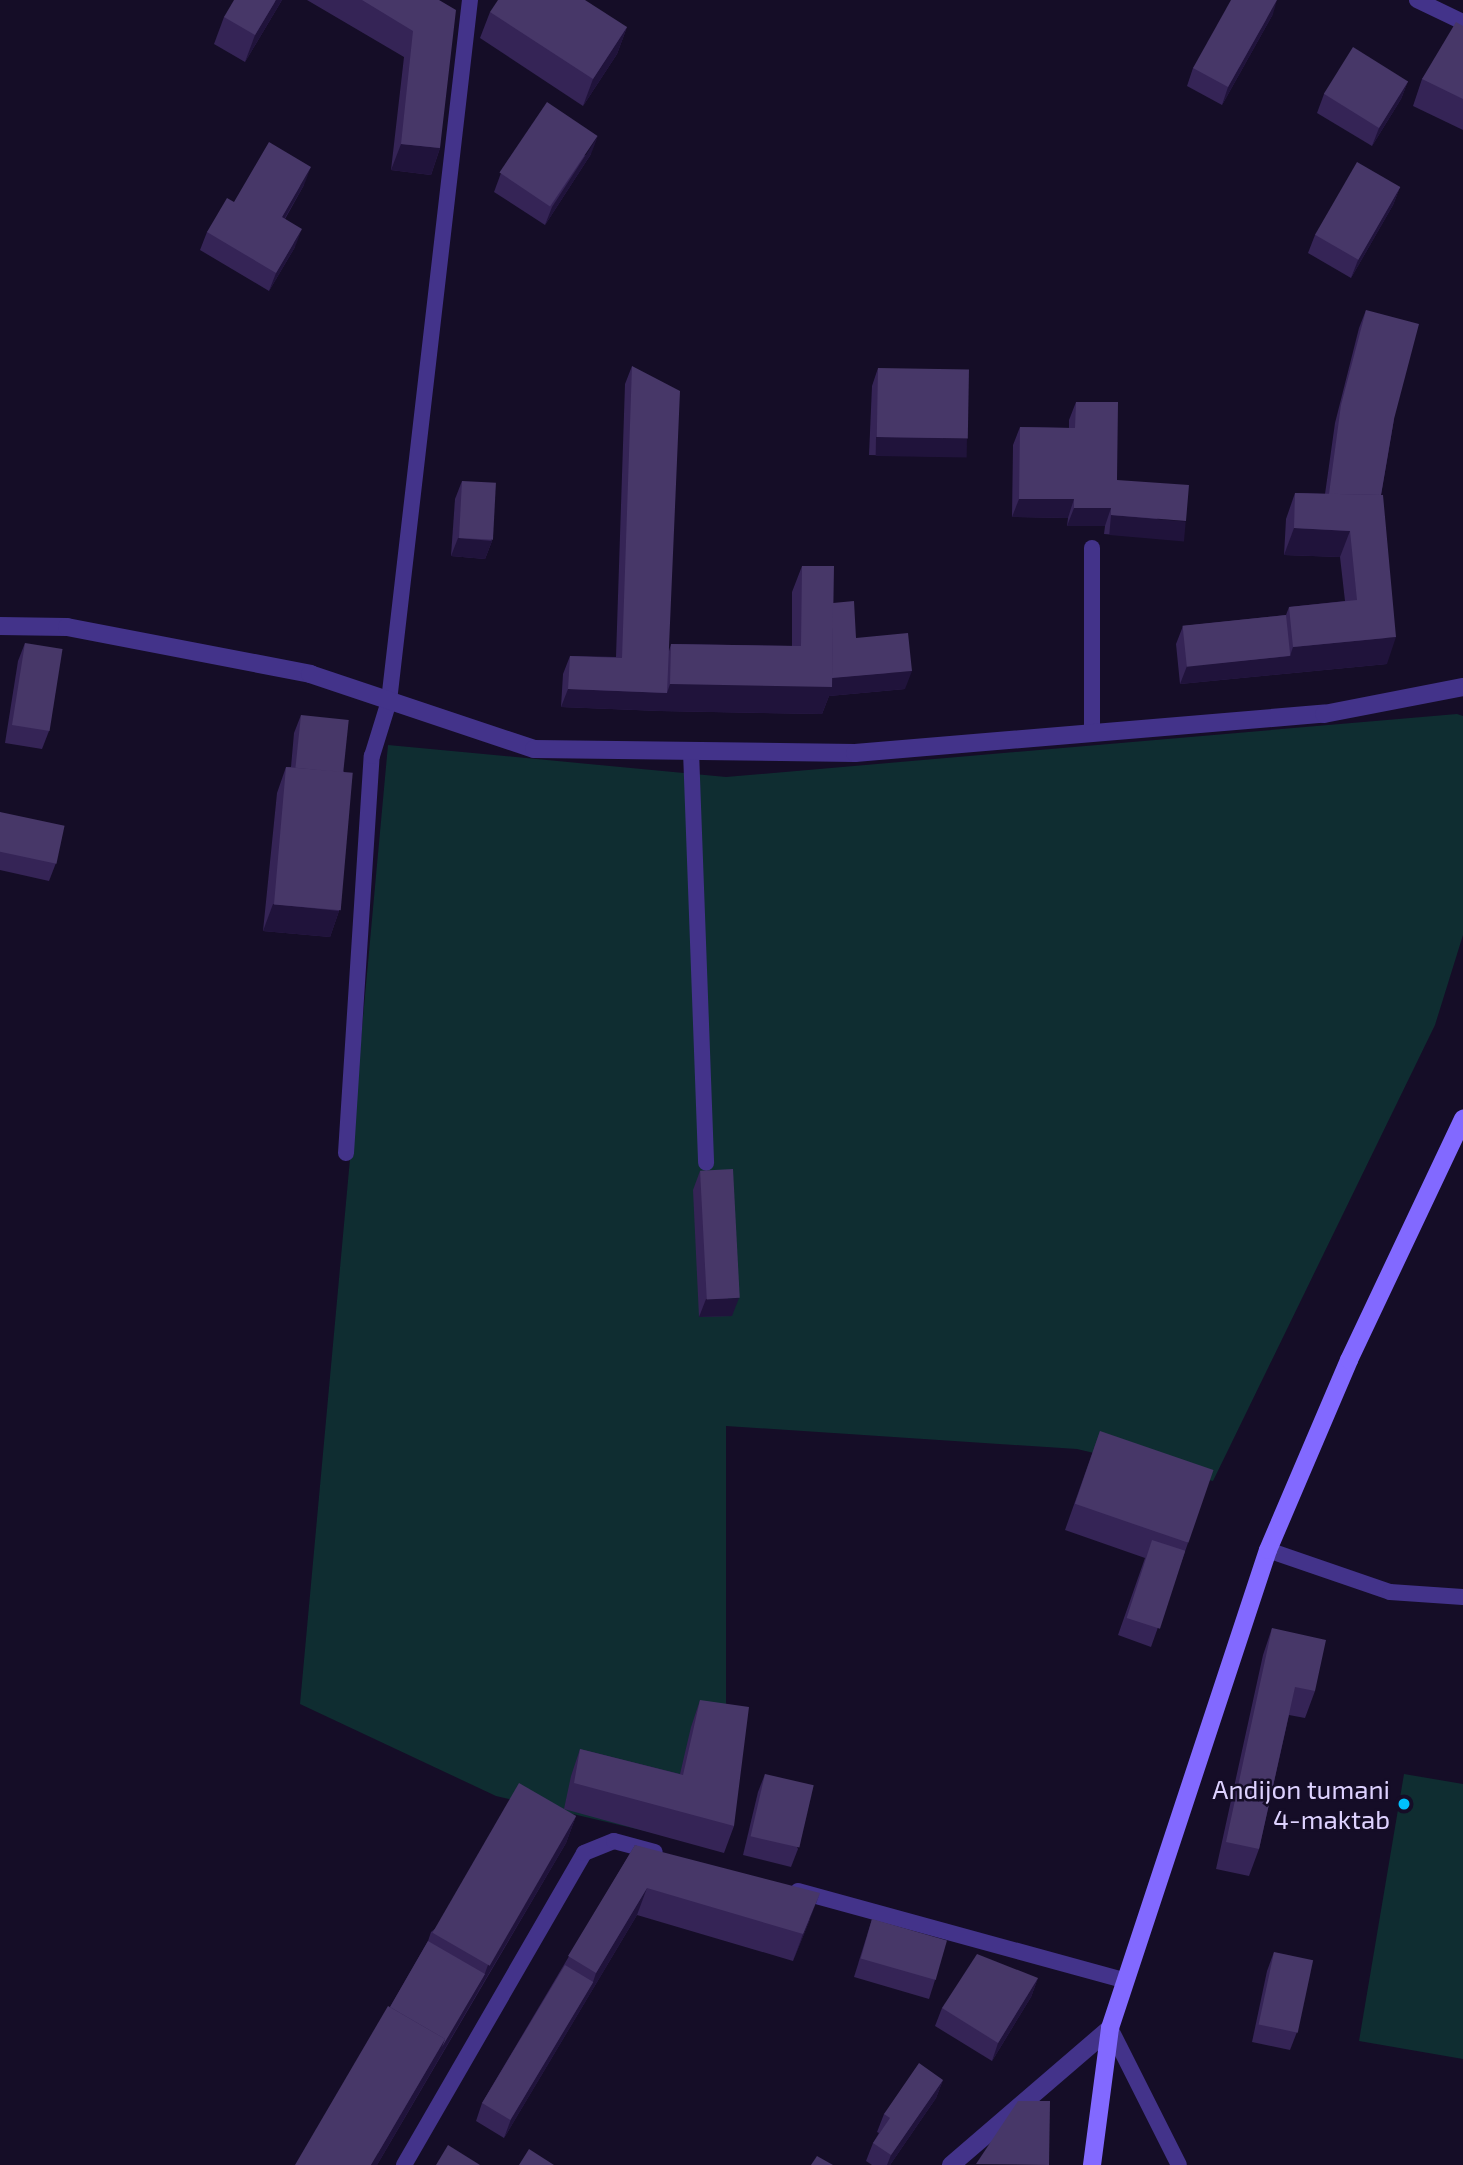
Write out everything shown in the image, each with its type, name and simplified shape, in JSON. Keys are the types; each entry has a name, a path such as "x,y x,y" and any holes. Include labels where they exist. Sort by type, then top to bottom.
{"street":[{"path":"0,626 67,627 310,674 534,749 855,753 1324,714 1463,687"},
{"path":"1092,2165 1110,2028 1268,1550 1349,1360 1463,1119"},
{"path":"951,2165 1110,2028"}],"lane":[{"path":"346,1153 372,756 389,701 470,0"},
{"path":"1417,0 1463,22"},
{"path":"1092,548 1092,733"},
{"path":"691,751 706,1163"},
{"path":"1268,1550 1390,1592 1463,1597"},
{"path":"404,2165 584,1853 614,1841 668,1856"},
{"path":"776,1885 1126,1980"},
{"path":"1110,2028 1179,2165"}],"green space":[{"path":"1457,714 1463,716 1463,935 1435,1025 1213,1481 1077,1449 726,1426 726,1733 713,1847 496,1796 300,1704 388,745 726,777"},
{"path":"1404,1774 1463,1784 1463,2059 1359,2041"}],"building":[{"path":"234,0 276,0 255,35 224,17"},
{"path":"362,0 439,0 456,10 440,148 401,144 413,31"},
{"path":"498,0 585,0 627,27 593,79 490,12"},
{"path":"1231,0 1277,0 1228,87 1193,68"},
{"path":"1456,22 1463,26 1463,99 1422,79"},
{"path":"1353,47 1408,81 1379,128 1324,94"},
{"path":"547,102 598,136 550,207 499,172"},
{"path":"269,142 311,167 282,217 302,229 276,273 207,232 227,198 234,202"},
{"path":"1357,162 1400,187 1358,260 1315,235"},
{"path":"1366,310 1419,324 1394,419 1381,495 1329,494 1341,405"},
{"path":"632,366 680,391 667,693 568,689 570,656 622,658"},
{"path":"878,368 969,370 968,439 877,437"},
{"path":"1076,402 1118,402 1117,480 1189,485 1186,521 1111,515 1111,508 1074,508 1074,499 1019,499 1020,427 1075,428"},
{"path":"462,481 496,483 493,540 459,538"},
{"path":"1295,493 1383,495 1396,637 1293,647 1289,607 1357,600 1350,531 1294,528"},
{"path":"802,566 834,566 832,687 670,684 671,644 801,646"},
{"path":"854,601 856,638 908,633 912,671 832,678 833,603"},
{"path":"1286,615 1290,656 1187,667 1183,626"},
{"path":"25,643 63,649 50,731 12,725"},
{"path":"301,715 349,720 343,773 295,768"},
{"path":"286,767 353,773 341,910 274,904"},
{"path":"0,812 65,826 56,864 0,852"},
{"path":"733,1169 740,1298 707,1300 700,1171"},
{"path":"1100,1431 1213,1470 1188,1543 1075,1504"},
{"path":"1152,1540 1185,1551 1160,1629 1127,1618"},
{"path":"1272,1628 1326,1640 1315,1691 1295,1687 1259,1849 1226,1842"},
{"path":"700,1700 749,1707 734,1826 574,1783 580,1749 683,1775"},
{"path":"765,1774 814,1785 799,1848 751,1836"},
{"path":"519,1783 576,1816 490,1966 432,1933"},
{"path":"635,1845 820,1893 803,1934 647,1888 596,1973 568,1956"},
{"path":"872,1919 947,1940 936,1980 861,1958"},
{"path":"428,1941 485,1974 442,2047 445,2039 390,2007"},
{"path":"1274,1952 1313,1960 1298,2033 1259,2024"},
{"path":"977,1954 1038,1978 998,2043 942,2008"},
{"path":"565,1965 593,1982 510,2120 482,2103"},
{"path":"388,2006 445,2039 371,2165 295,2165"},
{"path":"919,2063 943,2080 891,2155 873,2143 890,2118 884,2114"},
{"path":"1018,2101 1050,2101 1049,2165 976,2164"},
{"path":"448,2145 480,2165 436,2165"},
{"path":"529,2149 554,2165 519,2165"},
{"path":"817,2156 833,2165 811,2165"}],"place":[{"name":"Andijon tumani 4-maktab","path":"1404,1804"}]}
